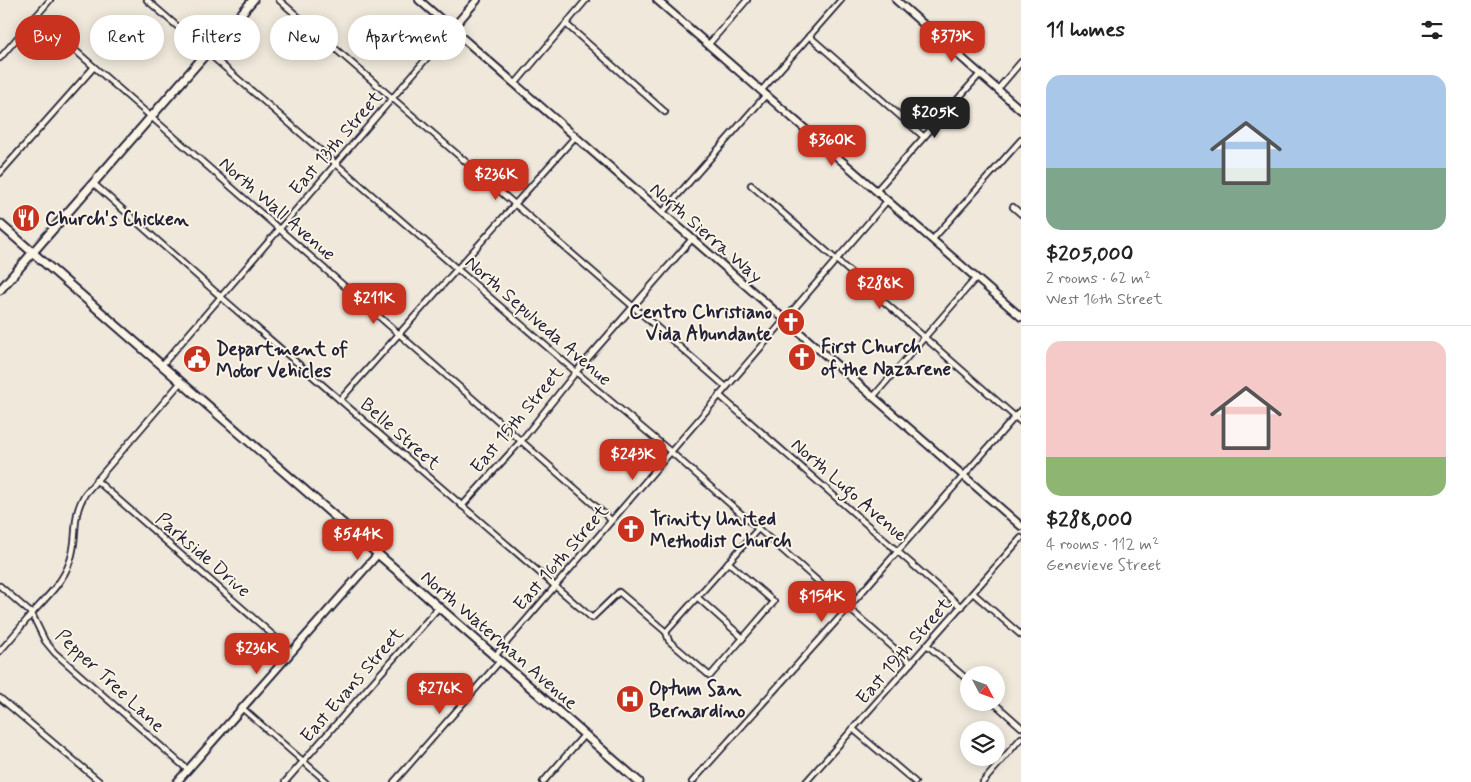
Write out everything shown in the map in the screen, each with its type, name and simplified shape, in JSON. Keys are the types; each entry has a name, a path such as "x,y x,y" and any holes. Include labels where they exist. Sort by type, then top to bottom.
{"main road":[{"path":"240,15 253,0"},
{"path":"0,290 201,60"},
{"name":"North Waterman Avenue","path":"0,224 639,782"}],"street":[{"path":"37,15 49,2 42,0"},
{"name":"North Sepulveda Avenue","path":"147,0 174,23"},
{"path":"279,0 726,387"},
{"name":"North Sierra Way","path":"418,0 436,15"},
{"path":"464,15 477,0"},
{"path":"515,84 586,0"},
{"path":"657,0 1021,317"},
{"path":"708,45 747,0"},
{"path":"662,213 841,0"},
{"path":"896,0 1021,110"},
{"path":"566,24 665,112"},
{"path":"809,36 924,137"},
{"path":"0,58 15,40"},
{"name":"North Sierra Way","path":"466,41 1021,526"},
{"name":"North Wall Avenue","path":"80,55 611,522"},
{"name":"North Sepulveda Avenue","path":"217,60 576,372 671,452 911,663"},
{"name":"East 13th Street","path":"162,365 425,60"},
{"path":"998,89 1021,62"},
{"path":"0,173 94,67"},
{"path":"876,191 980,74"},
{"path":"340,400 575,137"},
{"path":"932,240 1021,140"},
{"name":"Belle Street","path":"93,183 221,297 592,618 619,592 666,632"},
{"path":"751,185 1021,422"},
{"name":"East 16th Street","path":"394,782 498,659 555,586 887,201"},
{"path":"1013,207 1021,214"},
{"name":"East 15th Street","path":"462,506 521,441 576,372 692,239"},
{"path":"873,397 976,278"},
{"path":"0,651 58,584 66,571 73,553 74,526 79,503 96,480 182,382"},
{"name":"North Lugo Avenue","path":"719,395 961,606"},
{"path":"692,782 849,607 1021,410"},
{"name":"Parkside Drive","path":"96,480 291,651"},
{"path":"728,562 774,602 710,676 669,640 666,632 728,562 758,529"},
{"name":"East 19th Street","path":"806,782 1021,538"},
{"path":"177,782 378,554"},
{"name":"Pepper Tree Lane","path":"0,586 32,614 45,641 55,653 188,770"},
{"path":"973,593 1021,636"},
{"path":"697,597 743,638"},
{"name":"East Evans Street","path":"285,782 439,607"},
{"path":"927,645 960,673"},
{"path":"0,698 100,782"},
{"path":"242,708 326,782"},
{"path":"1003,711 1021,727"},
{"path":"853,729 915,782"},
{"path":"543,782 584,734"},
{"path":"983,782 1021,738"}],"place":[{"name":"Church's Chicken","path":"26,218"},
{"name":"Centro Christiano Vida Abundante","path":"791,322"},
{"name":"First Church of the Nazarene","path":"802,357"},
{"name":"Department of Motor Vehicles","path":"197,359"},
{"name":"Trinity United Methodist Church","path":"631,529"},
{"name":"Optum San Bernardino","path":"630,699"}]}
